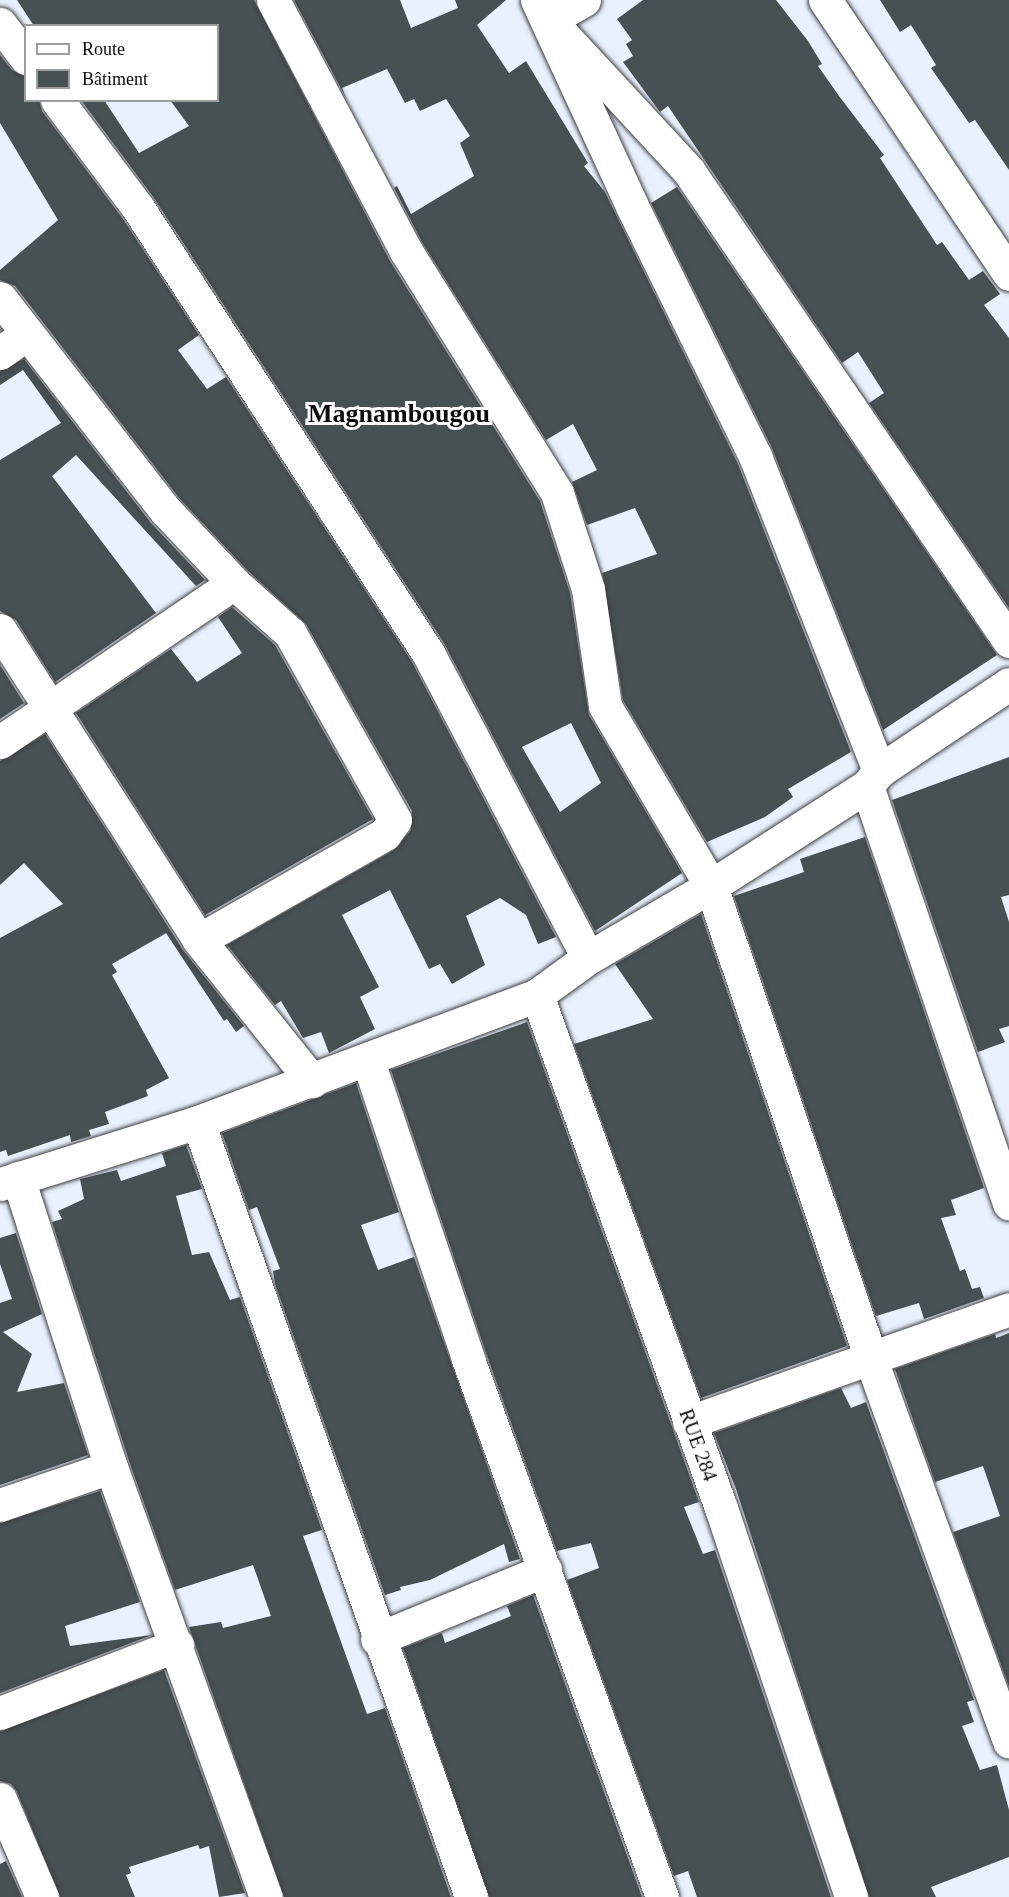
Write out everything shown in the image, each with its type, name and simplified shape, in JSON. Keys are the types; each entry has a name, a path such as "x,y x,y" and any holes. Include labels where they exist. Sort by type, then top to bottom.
{"street":[{"path":"273,0 406,251 557,493 588,589 605,706 711,886 870,1357 1009,1742"},
{"path":"543,10 584,0"},
{"path":"825,0 1009,274"},
{"path":"543,10 688,170 1009,641"},
{"path":"543,10 632,206 755,456 873,779 1009,1203"},
{"path":"0,24 24,55"},
{"path":"58,102 138,208 428,653 588,958"},
{"path":"0,298 13,344 234,583 290,633 395,820 385,834 199,940"},
{"path":"0,742 52,709 234,583"},
{"path":"0,630 199,940 312,1081"},
{"path":"266,1897 9,1181 198,1122 368,1061 537,995 588,958 711,886 873,779 1009,684"},
{"name":"RUE 284","path":"537,995 688,1422 851,1897"},
{"path":"368,1061 468,1359 662,1897"},
{"path":"198,1122 377,1639 471,1897"},
{"path":"688,1422 1009,1309"},
{"path":"0,1505 111,1467"},
{"path":"377,1639 545,1570"},
{"path":"0,1713 177,1645"},
{"path":"0,1799 42,1897"}],"building":[{"path":"17,0 254,0 390,261 540,501 570,593 589,715 682,873 595,931 444,643 154,198 82,102 105,102 139,153 189,126 171,102 219,102 219,24 33,24","holes":["571,723 601,783 560,812 522,747"]},
{"path":"294,0 400,0 411,28 458,8 455,0 506,0 477,25 509,73 526,61 588,163 584,166 605,192 738,464 851,752 788,789 793,797 765,817 707,842 623,700 602,573 657,554 635,508 587,525 572,482 597,470 573,424 546,440 422,242 394,188 397,186 411,214 474,176 460,143 470,136 446,99 420,111 414,99 405,103 387,69 342,88 346,98"},
{"path":"643,0 776,0 808,41 822,64 818,66 884,155 880,158 937,245 942,242 969,280 983,271 1000,294 984,305 1009,338 1009,608 869,403 884,393 858,352 842,363 668,106 660,112 623,62 633,56 626,44 632,40 617,19"},
{"path":"880,0 1009,0 1009,170 975,120 969,123 931,68 936,65 911,25 900,32"},
{"path":"0,55 12,70 24,75 24,102 40,102 42,111 123,219 199,335 178,350 207,389 226,377 412,662 556,937 538,944 526,915 500,898 466,916 485,965 452,984 440,964 429,969 390,890 342,915 379,987 360,997 375,1029 329,1053 321,1032 303,1038 281,1001 275,1005 227,945 394,850 411,830 412,811 306,624 247,570 180,499 15,286 0,280 0,270 58,220 0,123"},
{"path":"677,187 997,655 883,730 772,448 651,203"},
{"path":"24,359 151,523 205,580 196,586 76,455 52,476 156,613 55,682 16,620 0,611 0,460 61,423 23,370 0,385 0,371"},
{"path":"232,607 275,645 373,819 205,915 76,713 171,649 197,682 242,653 218,617"},
{"path":"0,665 24,703 0,719"},
{"path":"45,734 183,950 244,1026 236,1032 227,1019 224,1021 166,933 112,964 117,972 112,975 169,1078 146,1090 148,1096 105,1112 109,1124 89,1130 91,1136 71,1142 70,1135 8,1156 6,1150 0,1152 0,938 63,904 24,863 0,885 0,761"},
{"path":"1009,757 1009,895 1001,897 1009,922 1009,1026 999,1029 1005,1042 978,1052 892,800"},
{"path":"865,837 984,1188 951,1200 956,1215 941,1218 960,1271 965,1269 972,1289 980,1287 984,1298 924,1319 919,1303 876,1316 734,896 804,872 800,859"},
{"path":"701,914 847,1346 701,1398 574,1044 653,1019 615,964"},
{"path":"527,1022 699,1502 684,1507 703,1554 715,1550 831,1897 697,1897 688,1871 674,1876 567,1580 599,1568 591,1543 557,1551 486,1353 391,1070"},
{"path":"356,1083 399,1212 361,1225 378,1270 414,1257 520,1559 509,1562 504,1544 430,1580 400,1587 401,1590 385,1595 275,1284 273,1271 280,1269 257,1207 249,1210 222,1133"},
{"path":"186,1145 202,1189 176,1196 192,1255 209,1252 230,1300 240,1297 322,1530 303,1536 367,1714 385,1708 451,1897 284,1897 189,1627 221,1622 223,1628 271,1616 253,1565 175,1590 129,1461 52,1222 62,1219 58,1211 84,1199 80,1179 117,1170 121,1181 166,1166 162,1153"},
{"path":"16,1233 42,1314 3,1332 32,1354 17,1392 64,1383 88,1455 0,1485 0,1303 12,1299 0,1264 0,1238"},
{"path":"1009,1333 1009,1687 953,1532 1000,1516 983,1466 935,1482 895,1369 995,1334 996,1338"},
{"path":"841,1388 851,1408 866,1402 974,1700 967,1702 974,1722 962,1726 980,1770 997,1765 1009,1810 1009,1857 931,1887 936,1897 869,1897 736,1489 714,1433"},
{"path":"100,1491 140,1602 65,1626 70,1646 152,1635 0,1693 0,1523"},
{"path":"533,1595 642,1897 489,1897 403,1648 442,1633 445,1643 511,1616 507,1606"},
{"path":"164,1670 245,1893 219,1897 209,1846 200,1849 198,1845 129,1867 131,1873 126,1875 135,1897 60,1897 17,1792 11,1784 0,1781 0,1731"},
{"path":"6,1861 22,1897 0,1897 0,1864"}],"district":[{"name":"Magnambougou","path":"399,414"}]}
